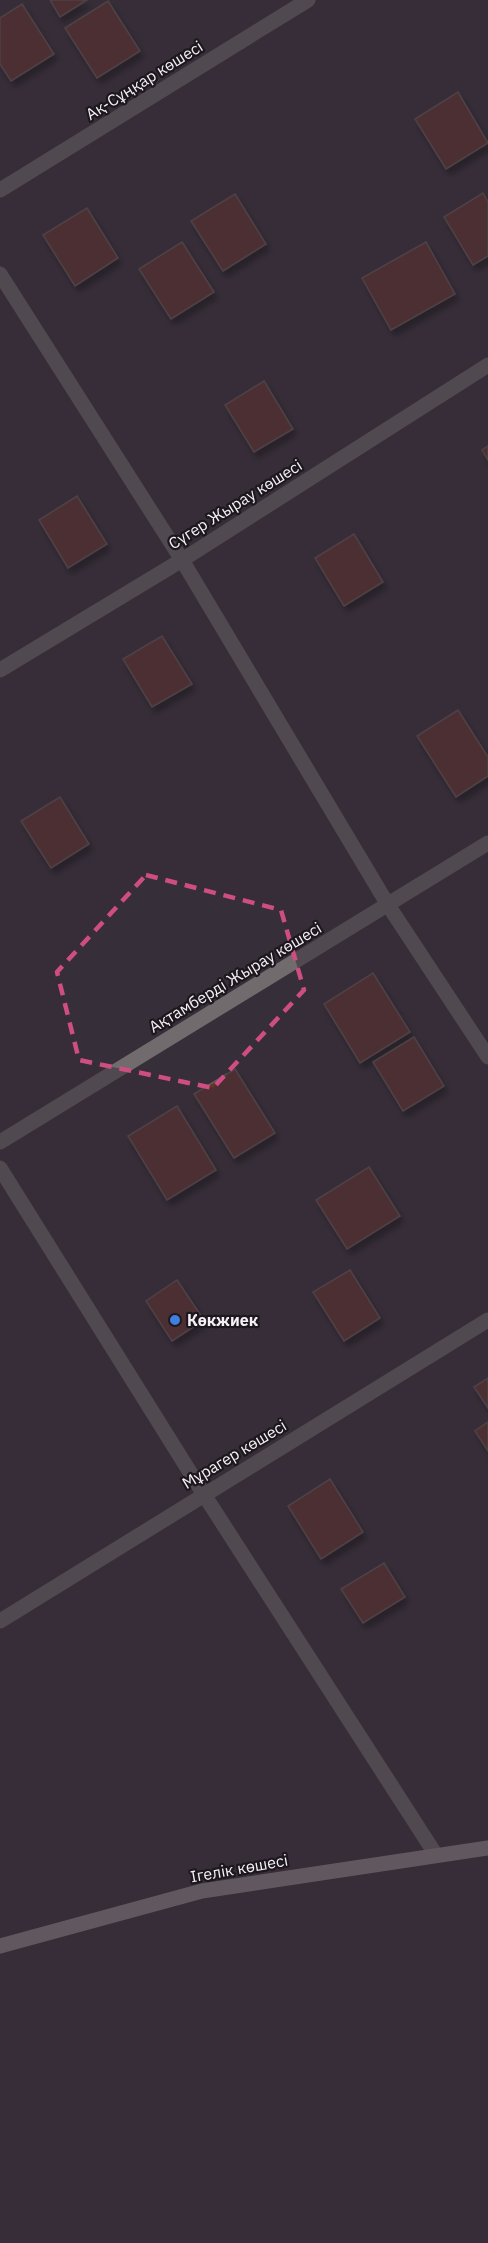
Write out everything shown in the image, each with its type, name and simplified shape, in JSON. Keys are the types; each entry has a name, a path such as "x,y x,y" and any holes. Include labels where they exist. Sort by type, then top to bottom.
{"main road":[{"name":"Ігелік көшесі","path":"0,1946 202,1891 488,1848"}],"street":[{"name":"Ақ-Сұңқар көшесі","path":"0,190 308,0"},
{"path":"0,274 182,560 388,905 488,1057"},
{"name":"Сүгер Жырау көшесі","path":"0,670 182,560 488,365"},
{"name":"Ақтамберді Жырау көшесі","path":"0,1142 488,843"},
{"path":"0,1168 203,1493 436,1855"},
{"name":"Мұрагер көшесі","path":"0,1620 203,1493 488,1320"}],"highlighted area":[{"path":"146,875 281,910 304,990 213,1088 79,1060 57,972"}],"building":[{"path":"50,0 87,0 60,17"},
{"path":"108,1 140,51 97,78 65,28"},
{"path":"22,4 54,54 11,81 0,64 0,18"},
{"path":"458,92 488,143 446,169 415,119"},
{"path":"483,193 488,202 488,256 473,265 444,217"},
{"path":"235,194 266,244 223,271 191,221"},
{"path":"87,208 118,258 75,286 43,235"},
{"path":"182,242 214,292 171,319 139,269"},
{"path":"426,242 455,294 391,330 362,278"},
{"path":"264,381 293,429 254,452 225,405"},
{"path":"488,446 488,460 482,450"},
{"path":"77,496 107,544 68,568 39,520"},
{"path":"354,534 383,582 344,606 315,558"},
{"path":"162,636 192,684 152,707 123,659"},
{"path":"458,710 488,757 488,776 456,797 417,736"},
{"path":"60,797 89,844 51,868 21,821"},
{"path":"373,973 410,1032 360,1063 324,1004"},
{"path":"414,1037 444,1086 403,1111 373,1062"},
{"path":"235,1069 275,1133 234,1158 194,1094"},
{"path":"177,1106 216,1170 167,1200 128,1136"},
{"path":"369,1167 400,1216 347,1249 316,1200"},
{"path":"350,1270 380,1318 344,1341 313,1292"},
{"path":"177,1280 204,1320 172,1341 146,1301"},
{"path":"488,1378 488,1408 474,1387"},
{"path":"488,1422 488,1451 475,1431"},
{"path":"330,1479 363,1532 321,1559 288,1506"},
{"path":"384,1563 405,1597 363,1623 341,1589"}],"place":[{"name":"Көкжиек","path":"175,1320"}]}
